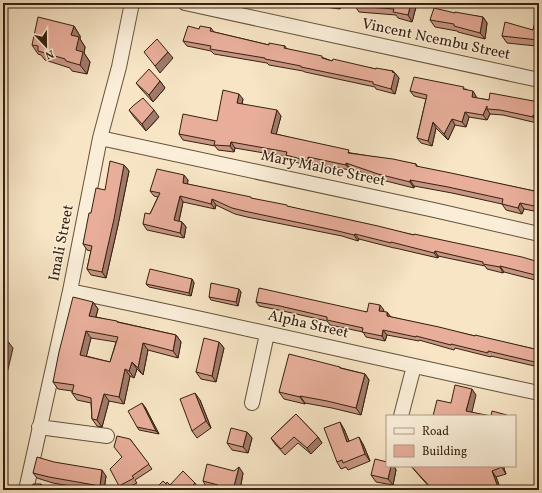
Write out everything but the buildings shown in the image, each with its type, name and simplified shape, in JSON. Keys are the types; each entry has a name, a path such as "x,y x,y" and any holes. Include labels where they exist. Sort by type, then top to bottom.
{"street":[{"name":"Imali Street","path":"26,490 70,291 100,138 119,67 132,3"},
{"name":"Vincent Ncembu Street","path":"185,3 539,80"},
{"name":"Mary Malote Street","path":"100,138 426,208 539,234"},
{"name":"Alpha Street","path":"70,291 169,311 267,334 539,393"},
{"path":"252,403 267,334"},
{"path":"401,415 414,366"},
{"path":"39,427 107,436"}]}
